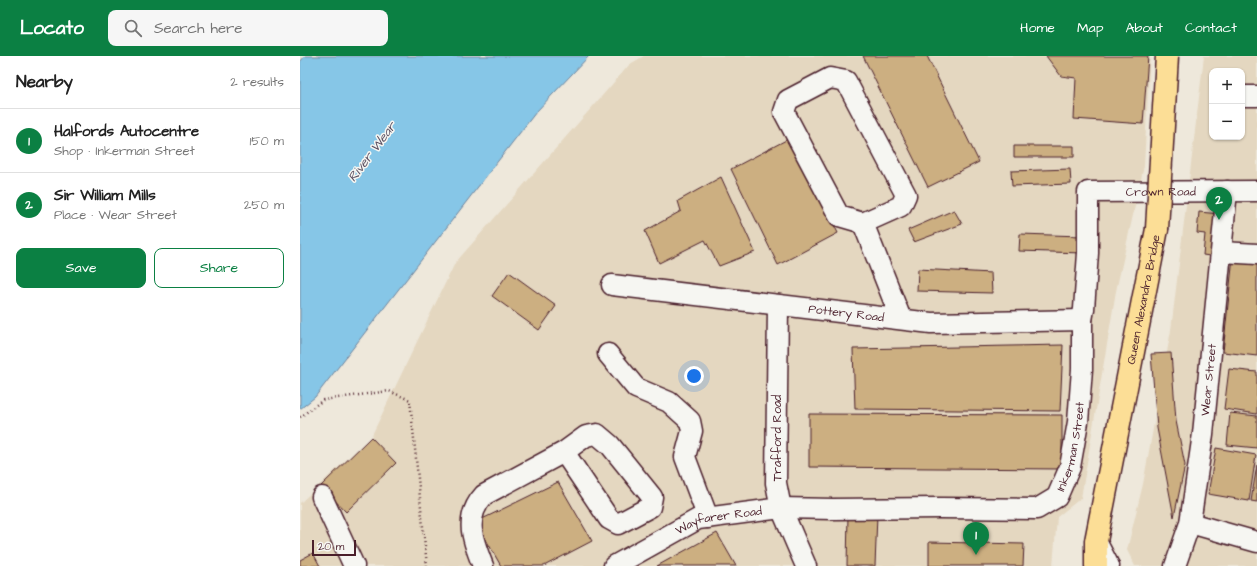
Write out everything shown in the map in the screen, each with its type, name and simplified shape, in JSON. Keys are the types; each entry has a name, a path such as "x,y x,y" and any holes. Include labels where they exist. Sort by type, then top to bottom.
{"main road":[{"name":"Queen Alexandra Bridge","path":"1096,541 1157,228 1167,56"},
{"path":"1083,566 1096,541"},
{"path":"1096,541 1096,566"}],"street":[{"path":"830,78 846,80 906,195 901,206 864,223 839,216 784,112 788,100 830,78"},
{"path":"1245,96 1257,96"},
{"name":"Wear Street","path":"1175,566 1190,522 1203,434 1227,191"},
{"name":"Crown Road","path":"1088,192 1257,191"},
{"name":"Inkerman Street","path":"833,510 940,508 1037,509 1057,497 1070,467 1078,422 1082,369 1082,320 1088,253 1088,192"},
{"path":"864,223 901,319"},
{"path":"1222,252 1257,254"},
{"name":"Pottery Road","path":"612,285 931,323 1082,320"},
{"name":"Trafford Road","path":"778,305 776,483 781,508 806,566"},
{"path":"608,354 636,388 669,402 690,421 692,431 685,457 708,518"},
{"path":"483,566 473,539 472,513 476,504 484,495 564,452 586,436 597,434 610,445 652,497 650,507 618,524 609,519 564,452"},
{"path":"322,497 354,566"},
{"name":"Wayfarer Road","path":"614,566 698,519 781,508 833,510"},
{"path":"1190,522 1257,542"},
{"path":"1096,541 1109,566"}],"path":[{"path":"300,418 323,400 389,391 410,400 427,566"}],"shaded area":[{"path":"644,56 1150,56 1144,166 1116,291 1081,498 1057,517 1053,566 300,566 300,503 371,437 455,263 630,64"},
{"path":"1204,56 1257,56 1257,566 1135,566 1127,550 1143,484 1171,330"}],"water":[{"name":"River Wear","path":"305,56 589,56 536,112 315,397 300,409 300,62"}],"building":[{"path":"863,56 927,56 979,162 928,187"},
{"path":"1046,56 1148,56 1143,124 1074,119 1076,78 1061,76"},
{"path":"790,138 838,233 778,265 731,169"},
{"path":"1014,146 1074,146 1074,157 1014,157"},
{"path":"1070,169 1071,184 1012,186 1011,171"},
{"path":"721,177 755,252 719,266 705,240 659,263 645,231 681,211 678,201"},
{"path":"954,210 962,224 914,242 908,230"},
{"path":"1199,212 1220,214 1216,257 1203,255 1205,234 1197,233"},
{"path":"1020,234 1082,236 1082,253 1019,251"},
{"path":"1233,257 1257,260 1257,356 1223,352"},
{"path":"918,269 991,273 992,293 917,291"},
{"path":"509,272 556,306 539,330 492,296"},
{"path":"1063,345 1060,411 855,409 853,349"},
{"path":"1171,353 1176,421 1185,465 1174,517 1157,428 1151,354"},
{"path":"1229,369 1257,372 1257,414 1224,409"},
{"path":"1230,413 1257,416 1257,448 1227,445"},
{"path":"809,414 1062,415 1062,469 809,467"},
{"path":"371,437 396,463 346,512 321,486"},
{"path":"1216,448 1256,455 1249,501 1208,494"},
{"path":"1257,465 1257,502 1251,501"},
{"path":"558,482 592,541 544,566 501,566 476,522"},
{"path":"848,514 877,515 875,566 847,566"},
{"path":"717,533 736,566 657,566"},
{"path":"929,542 1024,544 1023,566 929,566"},
{"path":"313,553 320,566 300,566 300,560"}],"place":[{"name":"Sir William Mills","path":"1219,220"},
{"name":"Halfords Autocentre","path":"976,555"}]}
